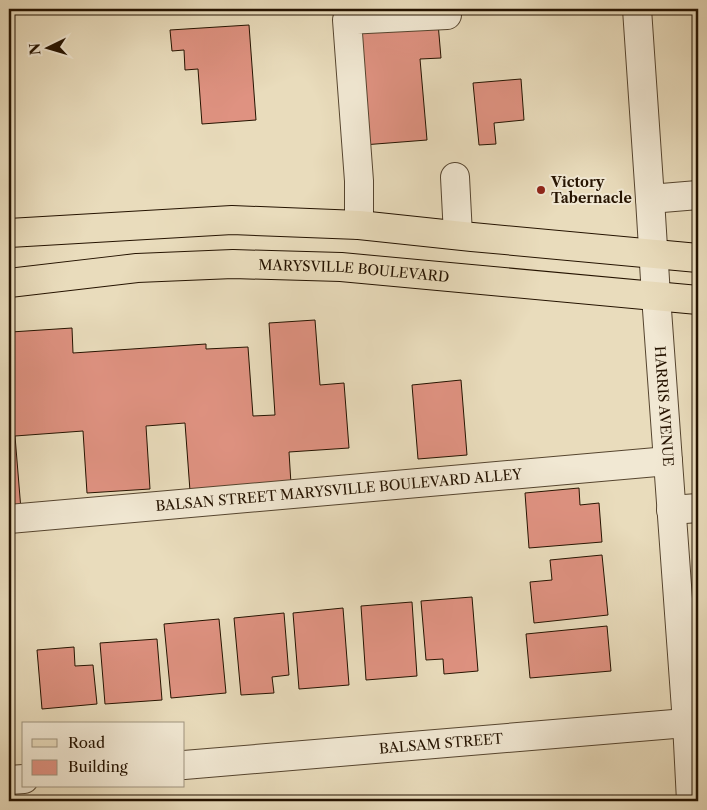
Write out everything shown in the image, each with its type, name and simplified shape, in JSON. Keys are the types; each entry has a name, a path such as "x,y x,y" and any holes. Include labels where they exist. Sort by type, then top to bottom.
{"main road":[{"path":"9,234 232,220 358,225 698,258"},
{"name":"MARYSVILLE BOULEVARD","path":"9,282 137,268 234,264 340,267 698,300"}],"street":[{"name":"HARRIS AVENUE","path":"637,9 671,510 692,722 691,801"},
{"path":"358,225 359,181 347,20 447,15"},
{"path":"456,177 458,235"},
{"path":"650,199 698,195"},
{"name":"BALSAN STREET MARYSVILLE BOULEVARD ALLEY","path":"9,519 668,461"},
{"path":"671,510 698,508"},
{"name":"BALSAM STREET","path":"185,765 692,722"},
{"path":"9,780 22,779"}],"building":[{"path":"438,23 441,58 420,59 427,140 363,145 354,29"},
{"path":"249,25 256,120 202,124 198,69 185,70 184,50 172,51 170,30"},
{"path":"9,40 13,94 9,94"},
{"path":"521,79 524,120 494,123 496,144 479,145 473,83"},
{"path":"315,320 320,385 344,383 349,448 289,452 291,484 190,491 185,423 146,426 150,489 87,493 83,431 15,436 21,510 9,511 9,377 14,376 11,332 72,328 73,353 206,344 206,349 248,347 253,416 275,415 269,323"},
{"path":"461,380 467,455 418,459 412,385"},
{"path":"579,488 580,505 599,503 602,542 529,548 525,493"},
{"path":"602,555 608,615 534,623 530,582 552,580 550,560"},
{"path":"472,597 478,671 444,674 443,659 426,660 421,601"},
{"path":"412,602 417,676 366,680 361,606"},
{"path":"343,608 349,685 299,689 293,613"},
{"path":"284,613 289,675 272,677 274,693 241,695 234,618"},
{"path":"219,619 226,693 171,698 164,624"},
{"path":"607,626 611,671 530,678 526,634"},
{"path":"157,639 162,700 105,704 100,643"},
{"path":"74,647 75,666 93,665 97,704 42,709 37,650"}],"place":[{"name":"Victory Tabernacle","path":"541,190"}]}
